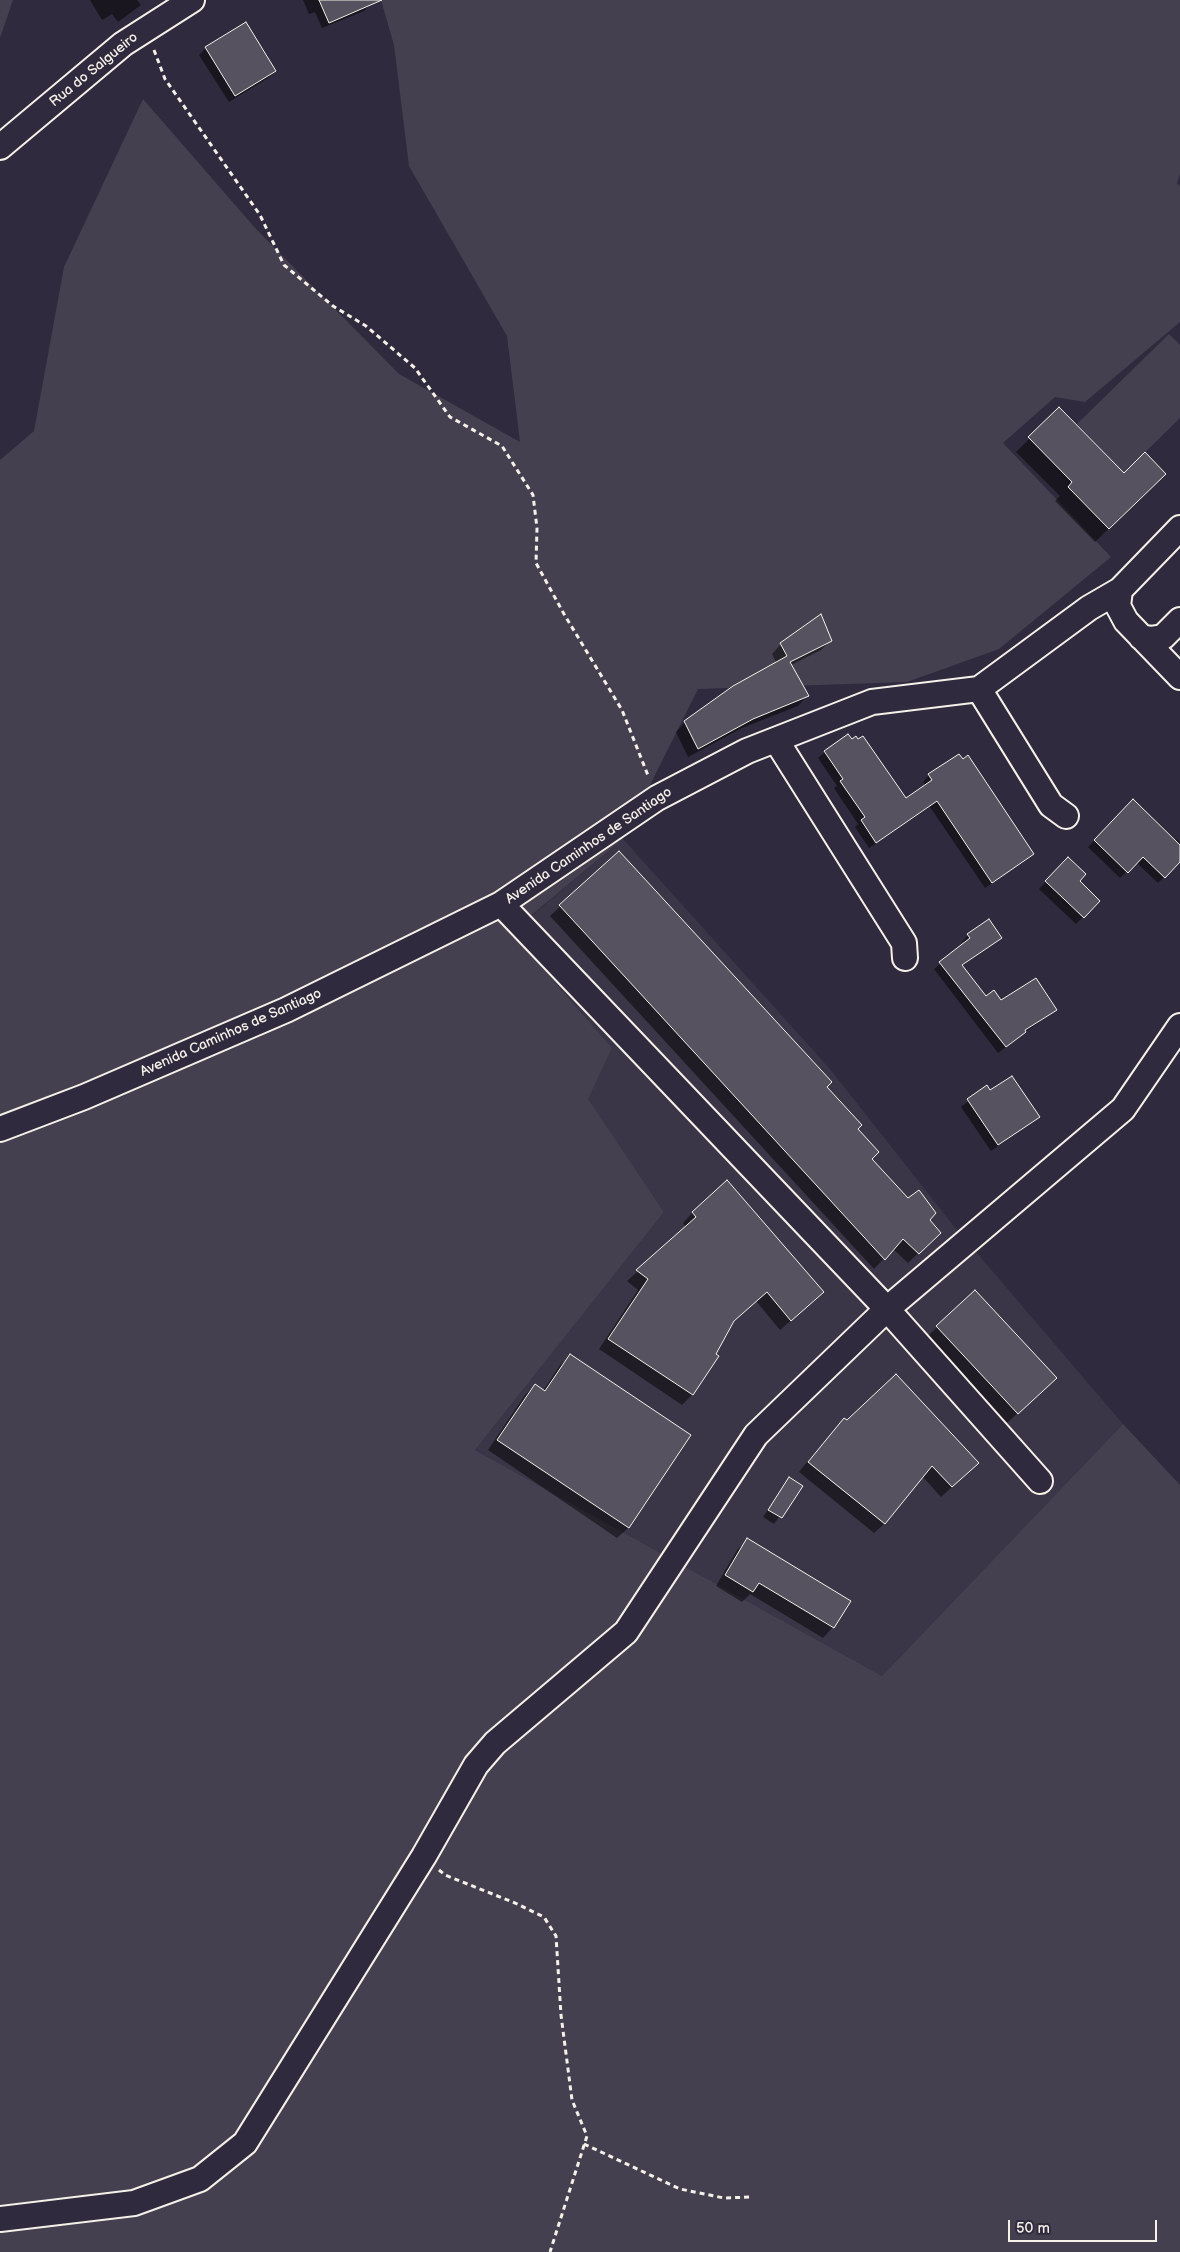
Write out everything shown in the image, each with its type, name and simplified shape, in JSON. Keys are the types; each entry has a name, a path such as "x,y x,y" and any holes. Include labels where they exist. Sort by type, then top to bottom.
{"street":[{"name":"Rua do Salgueiro","path":"0,147 124,44 192,0"},
{"name":"Avenida Caminhos de Santiago","path":"0,1129 84,1097 286,1010 501,904 656,798 747,751 872,702 979,689 1089,608 1120,590 1180,528"},
{"path":"1120,590 1118,606 1121,614 1180,677"},
{"path":"1141,636 1150,639 1163,637 1180,620"},
{"path":"979,689 1051,805 1066,816"},
{"path":"776,740 904,943 905,958"},
{"path":"501,904 887,1309 1040,1481"},
{"path":"0,2219 134,2203 200,2179 245,2143 424,1856 476,1765 488,1750 626,1632 756,1435 887,1309 1123,1109 1180,1026"}],"path":[{"path":"146,30 166,79 260,215 284,265 332,306 366,326 415,368 450,417 502,446 533,495 537,528 536,563 564,614 622,710 656,798"},
{"path":"424,1856 445,1875 515,1903 544,1918 556,1936 561,2015 572,2100 587,2136 550,2252"},
{"path":"584,2144 680,2189 724,2198 751,2198"}],"shaded area":[{"path":"0,0 13,0 0,38"},
{"path":"381,0 1180,0 1180,174 1177,183 1180,186 1180,322 1085,402 1055,397 1003,443 1111,557 999,649 907,682 698,689 623,839 511,932 612,1048 588,1099 664,1212 475,1450 882,1676 1123,1424 1180,1485 1180,2252 0,2252 0,460 34,431 64,267 143,99 256,229 399,374 520,442 507,336 409,166 394,45"},
{"path":"1169,334 1180,345 1180,418 1124,473 1077,424"},
{"path":"623,839 830,1069 953,1225 1123,1424 882,1676 475,1450 664,1212 587,1099 612,1048 511,933"}],"building":[{"path":"319,0 382,0 329,23"},
{"path":"246,22 276,71 235,96 205,47"},
{"path":"1059,407 1124,473 1145,452 1166,474 1109,529 1068,487 1072,482 1028,437"},
{"path":"821,614 832,641 790,662 809,696 753,719 698,749 684,721 733,686 787,656 780,643"},
{"path":"848,734 852,739 856,736 858,739 863,736 906,798 932,780 928,774 959,754 963,759 968,755 1034,854 992,883 937,801 876,843 861,820 865,817 840,781 843,779 824,751"},
{"path":"1133,799 1180,845 1180,862 1165,878 1143,857 1128,873 1094,840"},
{"path":"619,851 832,1082 827,1087 862,1125 858,1129 879,1152 872,1159 908,1198 919,1190 936,1213 930,1220 941,1233 919,1254 903,1239 885,1260 559,905"},
{"path":"1068,857 1086,874 1080,881 1100,901 1084,918 1045,881"},
{"path":"989,919 1002,938 962,965 986,996 994,990 1001,1000 1036,978 1057,1010 1025,1030 1026,1032 1006,1047 939,962 970,938 967,934"},
{"path":"1012,1076 1040,1117 998,1145 967,1099 987,1085 990,1090"},
{"path":"727,1180 824,1292 791,1321 767,1292 734,1321 716,1354 719,1356 693,1395 608,1339 648,1279 636,1270 696,1217 692,1212"},
{"path":"975,1290 1057,1378 1018,1414 936,1326"},
{"path":"570,1354 691,1435 629,1528 497,1440 535,1384 545,1391"},
{"path":"896,1374 979,1463 952,1487 932,1466 885,1524 808,1462 844,1418 847,1420"},
{"path":"789,1477 803,1486 782,1518 768,1510"},
{"path":"747,1538 851,1601 834,1628 759,1583 753,1592 725,1575"}]}
